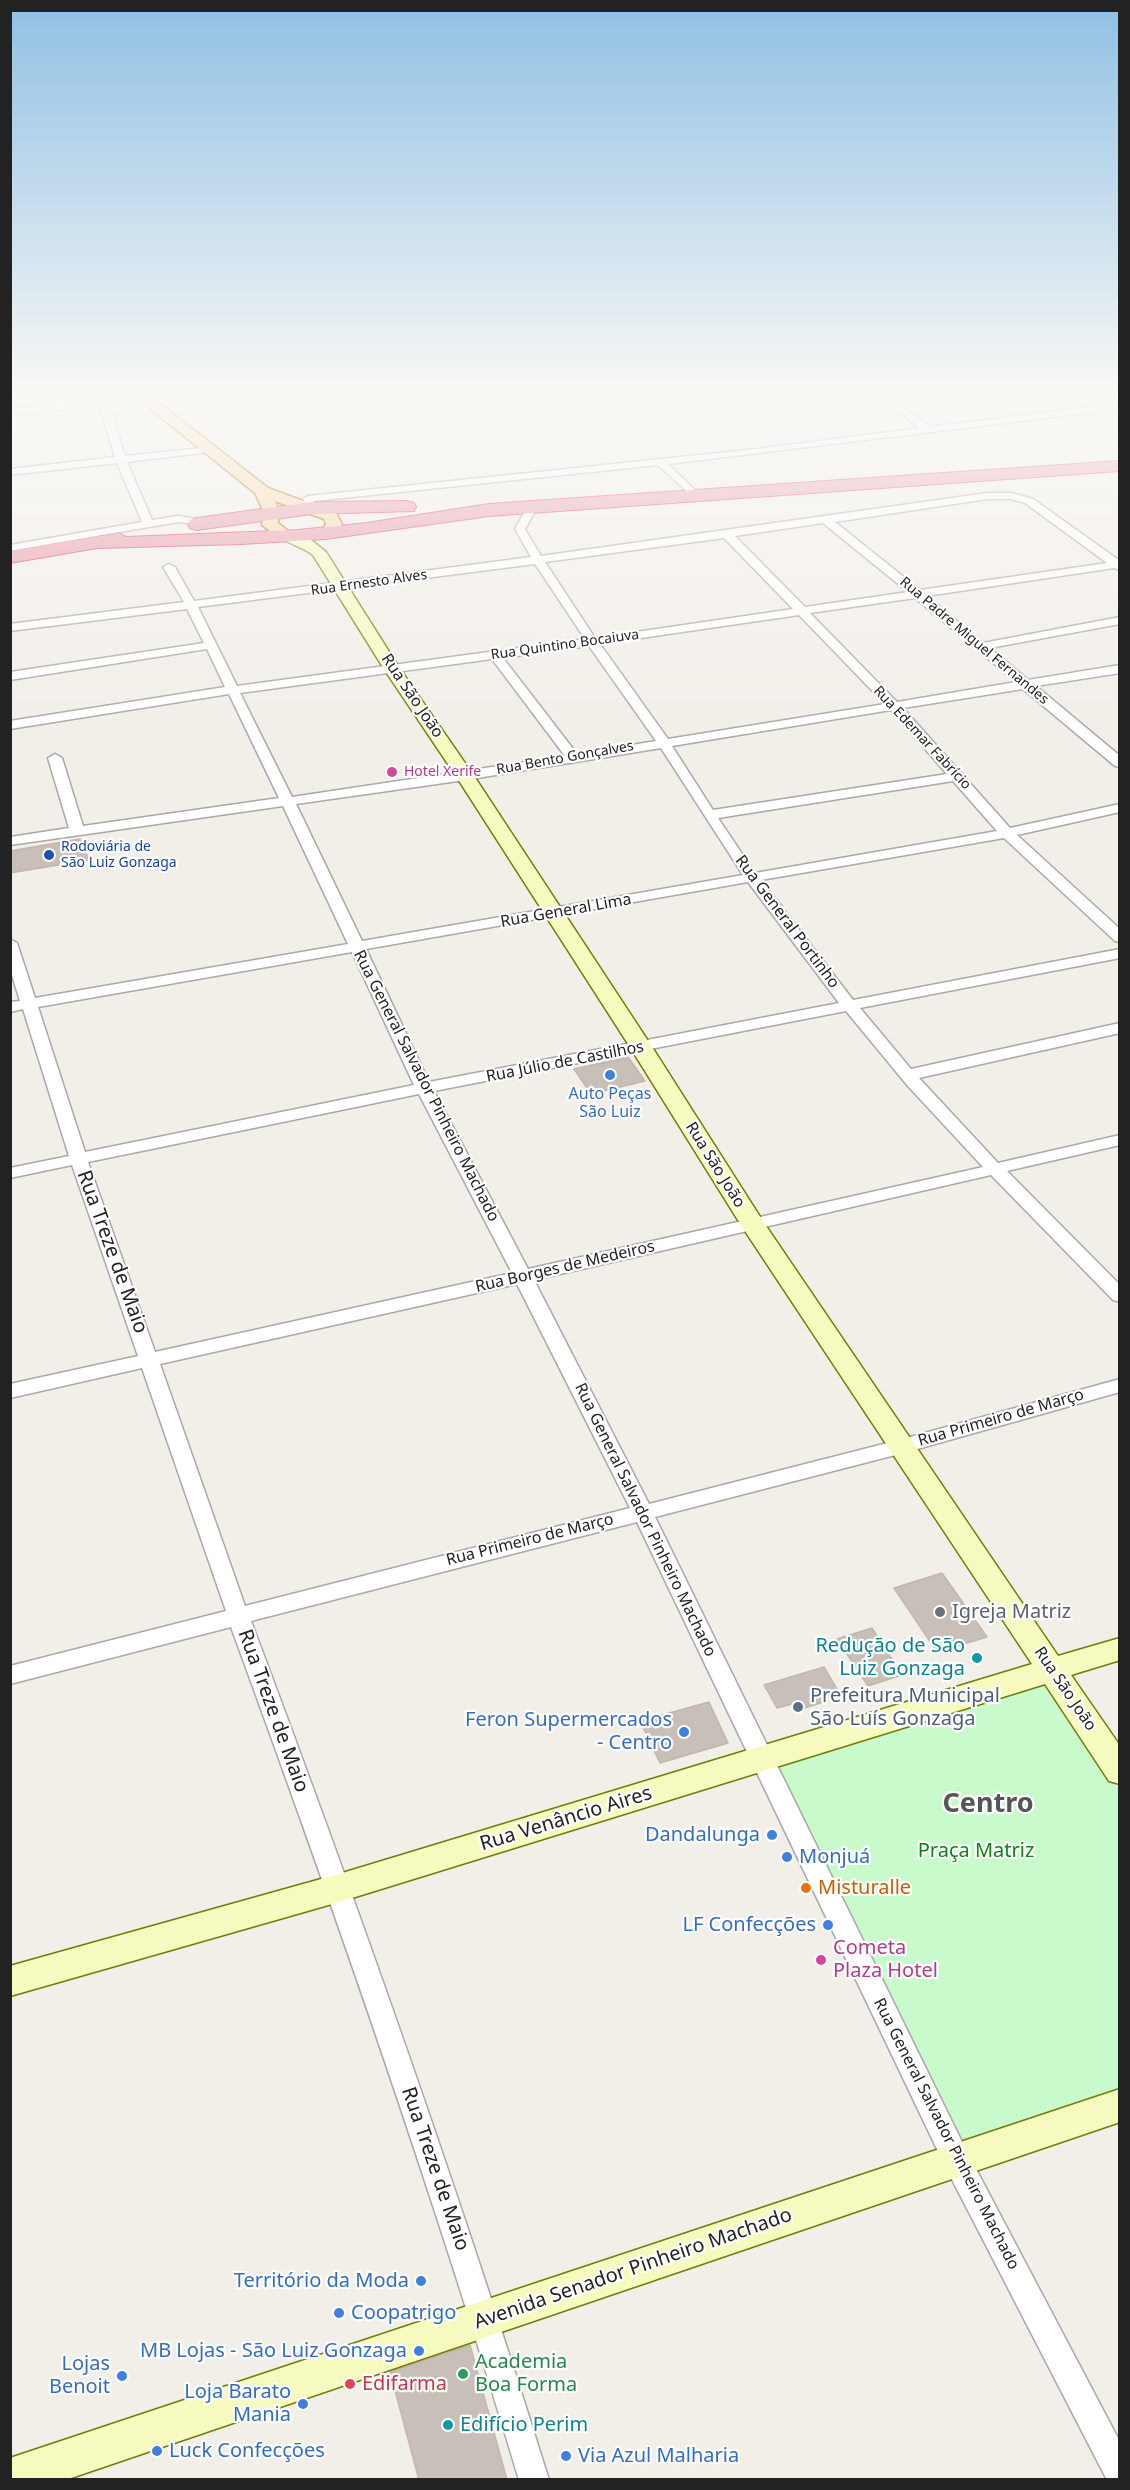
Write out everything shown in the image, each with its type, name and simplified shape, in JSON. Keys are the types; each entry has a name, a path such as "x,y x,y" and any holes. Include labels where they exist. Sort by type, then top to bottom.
{"highway":[{"path":"10,557 233,518 256,507"},
{"path":"306,507 341,507"},
{"path":"416,507 489,510"},
{"path":"99,543 286,536 325,542 489,510 520,507"}],"main road":[{"path":"268,507 270,525 286,536"},
{"path":"312,508 333,519 334,524 325,542"},
{"name":"Rua São João","path":"325,542 342,587 392,669 555,913 753,1225 1119,1772"},
{"name":"Rua Venâncio Aires","path":"10,1981 339,1888 1119,1649"},
{"name":"Avenida Senador Pinheiro Machado","path":"10,2478 1119,2105"}],"street":[{"path":"141,507 148,524"},
{"name":"Rua General Portinho","path":"532,507 520,529 537,560 592,642 664,742 708,815 752,877 850,1005 908,1075 995,1169 1119,1296"},
{"name":"Rua Ernesto Alves","path":"10,628 342,587 915,507"},
{"name":"Rua Ernesto Alves","path":"1037,507 1118,566"},
{"path":"10,548 148,524 188,519 204,523"},
{"name":"Rua Padre Miguel Fernandes","path":"827,521 920,594 979,647 1119,763"},
{"name":"Rua Edemar Fabrício","path":"727,534 895,706 1007,833 1119,938"},
{"name":"Rua Quintino Bocaiuva","path":"10,725 233,690 592,642 1118,566"},
{"name":"Rua General Salvador Pinheiro Machado","path":"169,567 191,605 287,800 424,1088 524,1277 642,1511 956,2159 1119,2474"},
{"path":"979,647 1119,620"},
{"path":"10,676 211,645"},
{"path":"494,654 573,757"},
{"name":"Rua Bento Gonçalves","path":"10,841 465,776 1119,669"},
{"path":"55,758 77,831"},
{"path":"708,815 958,776"},
{"name":"Rua General Lima","path":"20,1006 1007,833 1119,808"},
{"name":"Rua Treze de Maio","path":"10,943 20,1006 78,1158 238,1616 339,1888 485,2319 534,2480"},
{"name":"Rua Júlio de Castilhos","path":"10,1173 424,1088 1119,953"},
{"path":"908,1075 1119,1028"},
{"name":"Rua Borges de Medeiros","path":"10,1391 524,1277 1119,1140"},
{"name":"Rua Primeiro de Março","path":"10,1675 642,1511 903,1446 1119,1385"}],"green space":[{"name":"Praça Matriz","path":"1044,1681 1119,1791 1119,2099 964,2151 772,1760"}],"building":[{"name":"Rodoviária de São Luiz Gonzaga","path":"80,839 89,860 10,873 10,851"},
{"name":"Auto Peças São Luiz","path":"628,1057 645,1081 591,1094 574,1069"},
{"name":"Igreja Matriz","path":"942,1573 987,1637 937,1652 894,1588"},
{"path":"872,1628 902,1675 868,1686 837,1639"},
{"path":"824,1667 838,1691 824,1695 827,1701 795,1711 792,1704 777,1708 764,1685"},
{"name":"Feron Supermercados - Centro","path":"709,1702 728,1743 660,1763 640,1721"},
{"name":"Edifício Perim","path":"470,2345 507,2480 419,2480 390,2372"}],"place":[{"name":"Hotel Xerife","path":"392,772"},
{"name":"Rodoviária de São Luiz Gonzaga","path":"49,855"},
{"name":"Auto Peças São Luiz","path":"610,1075"},
{"name":"Igreja Matriz","path":"940,1612"},
{"name":"Redução de São Luiz Gonzaga","path":"977,1658"},
{"name":"Prefeitura Municipal São Luís Gonzaga","path":"798,1707"},
{"name":"Feron Supermercados - Centro","path":"684,1732"},
{"name":"Dandalunga","path":"772,1835"},
{"name":"Monjuá","path":"787,1857"},
{"name":"Misturalle","path":"806,1888"},
{"name":"LF Confecções","path":"828,1925"},
{"name":"Cometa Plaza Hotel","path":"821,1960"},
{"name":"Território da Moda","path":"421,2281"},
{"name":"Coopatrigo","path":"339,2313"},
{"name":"MB Lojas - São Luiz Gonzaga","path":"419,2351"},
{"name":"Academia Boa Forma","path":"463,2374"},
{"name":"Lojas Benoit","path":"122,2376"},
{"name":"Edifarma","path":"350,2384"},
{"name":"Loja Barato Mania","path":"303,2404"},
{"name":"Edifício Perim","path":"448,2425"},
{"name":"Luck Confecções","path":"157,2451"},
{"name":"Via Azul Malharia","path":"566,2456"}],"district":[{"name":"Centro","path":"988,1804"}]}
